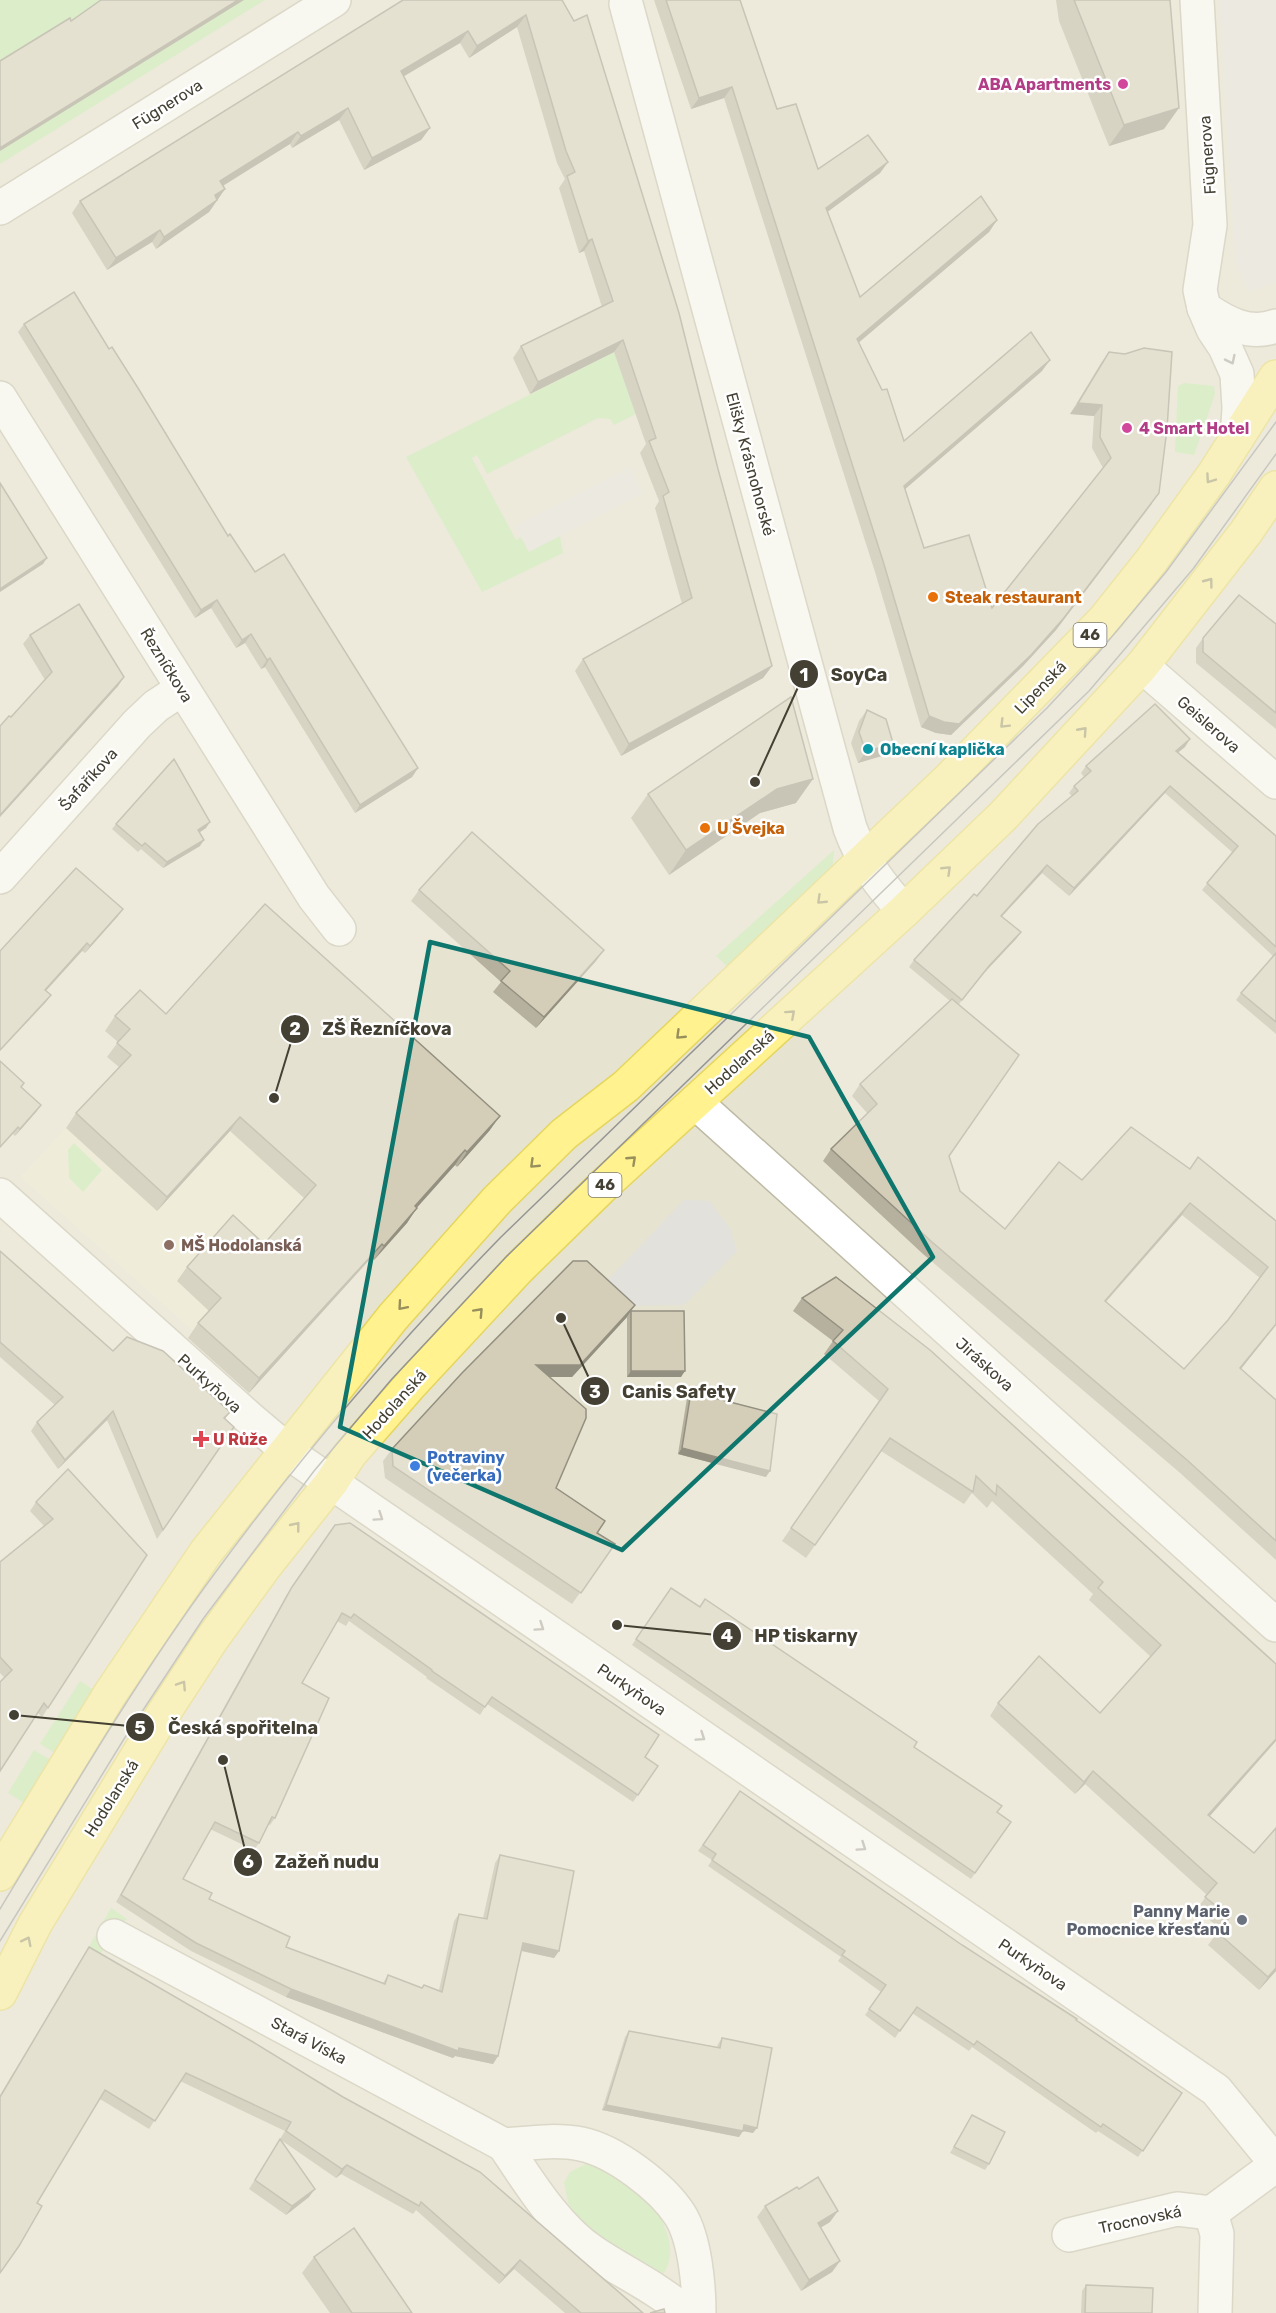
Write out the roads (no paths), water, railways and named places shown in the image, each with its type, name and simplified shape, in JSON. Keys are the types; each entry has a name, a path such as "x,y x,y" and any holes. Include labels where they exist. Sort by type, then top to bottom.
{"main road":[{"name":"Lipenská","path":"0,1874 110,1694 200,1561 393,1317 497,1200 564,1134 626,1086 950,779 1104,620 1151,561 1214,474 1276,377"},
{"name":"46","path":"904,911 1011,808 1142,666 1246,532 1276,488"},
{"name":"Hodolanská","path":"0,1993 41,1914 163,1714 212,1639 265,1566 331,1484 350,1454 519,1268 605,1184 904,911"}],"street":[{"name":"Fügnerova","path":"0,208 334,0"},
{"name":"Fügnerova","path":"1197,0 1210,225 1200,282 1204,308 1237,374 1239,408 1237,438"},
{"name":"Elišky Krásnohorské","path":"626,4 850,828 864,859 885,890 904,911"},
{"path":"1204,308 1235,326 1268,329 1276,326"},
{"name":"Řezníčkova","path":"0,398 314,897 339,929"},
{"name":"Geislerova","path":"1142,666 1276,782"},
{"name":"Šafaříkova","path":"0,876 136,724 156,706 182,689"},
{"name":"Jiráskova","path":"695,1102 1276,1625"},
{"name":"Purkyňova","path":"0,1195 248,1417 331,1484 1216,2090 1276,2164"},
{"name":"Stará Víska","path":"114,1936 504,2145 556,2217 591,2250 673,2301 686,2313"},
{"path":"504,2145 550,2142 582,2144 605,2153 636,2172 660,2193 680,2216 693,2251 699,2287 699,2313"},
{"path":"1215,2313 1217,2234 1211,2213 1276,2164"},
{"name":"Trocnovská","path":"1069,2235 1177,2209 1211,2213"}],"tram line":[{"path":"0,1909 104,1738 186,1613 282,1485 352,1400 500,1238 1047,708 1099,652 1166,572 1276,422"},
{"path":"0,1941 124,1739 203,1619 314,1471 391,1380 506,1257 1089,691 1193,569 1276,454"}],"place":[{"name":"ABA Apartments","path":"1123,84"},
{"name":"4 Smart Hotel","path":"1127,428"},
{"name":"Steak restaurant","path":"933,597"},
{"name":"Obecní kaplička","path":"868,749"},
{"name":"SoyCa","path":"755,782"},
{"name":"U Švejka","path":"705,828"},
{"name":"ZŠ Řezníčkova","path":"274,1098"},
{"name":"MŠ Hodolanská","path":"169,1245"},
{"name":"Canis Safety","path":"561,1318"},
{"name":"U Růže","path":"201,1439"},
{"name":"Potraviny (večerka)","path":"415,1466"},
{"name":"HP tiskarny","path":"617,1625"},
{"name":"Česká spořitelna","path":"14,1715"},
{"name":"Zažeň nudu","path":"223,1760"},
{"name":"Panny Marie Pomocnice křesťanů","path":"1242,1920"}]}
